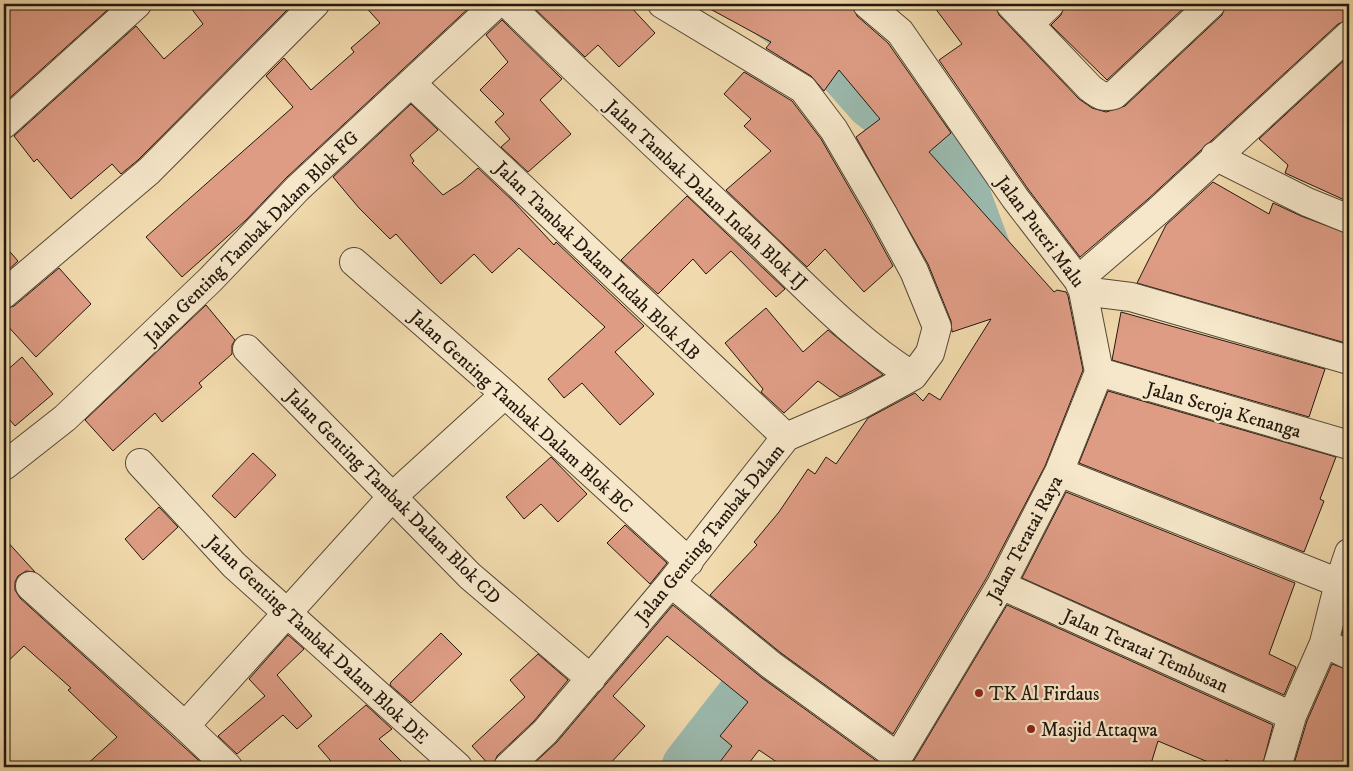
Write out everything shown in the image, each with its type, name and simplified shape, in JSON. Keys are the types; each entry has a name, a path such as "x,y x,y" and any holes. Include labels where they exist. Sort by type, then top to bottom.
{"street":[{"path":"4,124 137,4"},
{"path":"4,294 149,171 314,4"},
{"name":"Jalan Genting Tambak Dalam Blok FG","path":"4,466 65,418 210,280 298,188 496,4"},
{"name":"Jalan Tambak Dalam Indah Blok IJ","path":"508,4 585,80 805,286 888,361 913,376"},
{"name":"Jalan Genting Tambak Dalam","path":"508,767 545,732 591,678 688,562 786,437 858,406 913,376 930,353 937,327 914,270 834,130 802,89 662,4"},
{"name":"Jalan Puteri Malu","path":"867,4 900,32 1015,198 1080,285 1131,297 1349,360"},
{"path":"1010,4 1090,88 1099,96 1107,97 1114,95 1211,4"},
{"path":"1029,24 1050,4"},
{"path":"1099,372 1080,285 1214,156 1349,34"},
{"name":"Jalan Tambak Dalam Indah Blok AB","path":"411,83 786,437"},
{"path":"1214,156 1307,202 1349,219"},
{"name":"Jalan Genting Tambak Dalam Blok BC","path":"354,262 505,394 688,562"},
{"name":"Jalan Genting Tambak Dalam Blok CD","path":"246,349 470,576 591,678"},
{"name":"Jalan Seroja Kenanga","path":"1099,372 1349,445"},
{"name":"Jalan Teratai Raya","path":"895,762 1001,585 1059,472 1099,372"},
{"path":"185,726 392,497 505,394"},
{"name":"Jalan Genting Tambak Dalam Blok DE","path":"140,464 234,565 458,767"},
{"path":"1059,472 1339,583"},
{"path":"1277,767 1292,716 1324,643 1339,583 1349,553"},
{"path":"671,583 895,762"},
{"name":"Jalan Teratai Tembusan","path":"1001,585 1292,716"},
{"path":"30,586 228,767"},
{"path":"1324,643 1349,655"}],"building":[{"path":"4,4 114,4 4,103"},
{"path":"188,4 293,4 138,160 121,174 112,164 71,199 37,159 34,162 14,136 136,26 164,59 203,24"},
{"path":"363,4 473,4 287,177 246,220 182,277 146,237 293,107 266,76 284,58 311,90 354,52 351,48 380,23"},
{"path":"530,4 628,4 655,33 619,67 598,45 585,57"},
{"path":"701,4 852,4 857,16 888,43 951,133 929,152 1054,292 1057,290 1066,292 1068,296 1083,370 1045,466 987,577 893,734 781,653 710,595 757,545 754,542 779,512 808,469 815,474 826,457 836,464 868,418 915,393 923,401 929,393 940,400 991,319 952,332 951,321 928,264 856,137 880,119 839,70 824,91 811,76 766,48 771,42"},
{"path":"932,4 995,4 999,15 1079,99 1092,108 1106,112 1125,106 1222,15 1226,4 1349,4 1349,20 1338,24 1148,199 1080,257 1028,189 939,60 962,44"},
{"path":"1065,4 1188,4 1107,80 1051,25 1061,15"},
{"path":"502,20 562,79 540,100 571,134 528,172 501,147 510,139 495,122 504,114 480,90 508,62 486,35"},
{"path":"1349,56 1349,202 1285,173 1288,165 1259,139"},
{"path":"744,72 792,101 821,139 893,266 864,292 825,249 807,267 726,190 771,151 744,126 751,119 724,94"},
{"path":"411,104 438,130 410,155 414,161 412,163 443,195 478,168 514,202 554,245 556,242 644,326 615,352 654,394 620,425 582,383 564,398 548,379 605,327 519,248 492,273 474,254 441,284 396,234 390,239 359,208 333,177"},
{"path":"1213,182 1269,214 1273,203 1349,234 1349,344 1137,283 1166,225"},
{"path":"687,196 785,289 776,297 731,251 706,274 693,259 658,294 621,260"},
{"path":"4,245 18,261 4,274"},
{"path":"59,268 91,304 36,357 4,322 4,309 14,306"},
{"path":"206,305 235,340 232,345 232,354 199,383 202,387 162,422 155,413 113,451 85,420"},
{"path":"766,308 803,352 828,330 883,375 840,397 818,381 784,413 761,392 763,389 725,343"},
{"path":"1121,312 1325,369 1309,417 1112,360"},
{"path":"22,357 53,394 15,426 4,413 4,373"},
{"path":"1108,391 1336,457 1320,499 1324,501 1304,552 1079,463"},
{"path":"253,453 276,475 235,518 212,496"},
{"path":"551,457 587,494 558,522 541,504 524,519 506,497"},
{"path":"1066,492 1295,583 1269,654 1296,667 1284,695 1022,578"},
{"path":"159,507 178,527 143,560 125,539"},
{"path":"625,525 667,563 650,584 607,543"},
{"path":"4,538 35,572 26,571 18,576 15,582 15,590 20,598 206,767 84,767 117,737 68,690 71,688 24,646 4,665"},
{"path":"673,605 762,678 878,762 876,767 784,767 759,750 746,767 716,767 732,746 720,736 748,702 667,636 613,696 645,726 607,767 530,767 557,742"},
{"path":"1007,605 1273,725 1262,767 1243,767 1226,760 1223,767 1220,767 1158,741 1150,767 910,767"},
{"path":"1349,612 1349,638 1342,634"},
{"path":"441,633 462,654 411,703 390,685 391,682"},
{"path":"288,635 304,649 277,675 312,716 297,729 283,715 237,754 218,736 265,696 249,679"},
{"path":"538,654 568,680 534,721 497,756 493,767 491,767 472,746 525,697 510,680"},
{"path":"1332,664 1349,670 1349,767 1293,767 1307,721"},
{"path":"366,705 392,729 379,739 407,767 336,767 318,746"}],"waterway":[{"path":"760,4 829,52 873,102 932,147 960,187 986,257"},
{"path":"689,767 796,630 834,600"}],"place":[{"name":"TK Al Firdaus","path":"979,693"},
{"name":"Masjid Attaqwa","path":"1031,729"}]}
